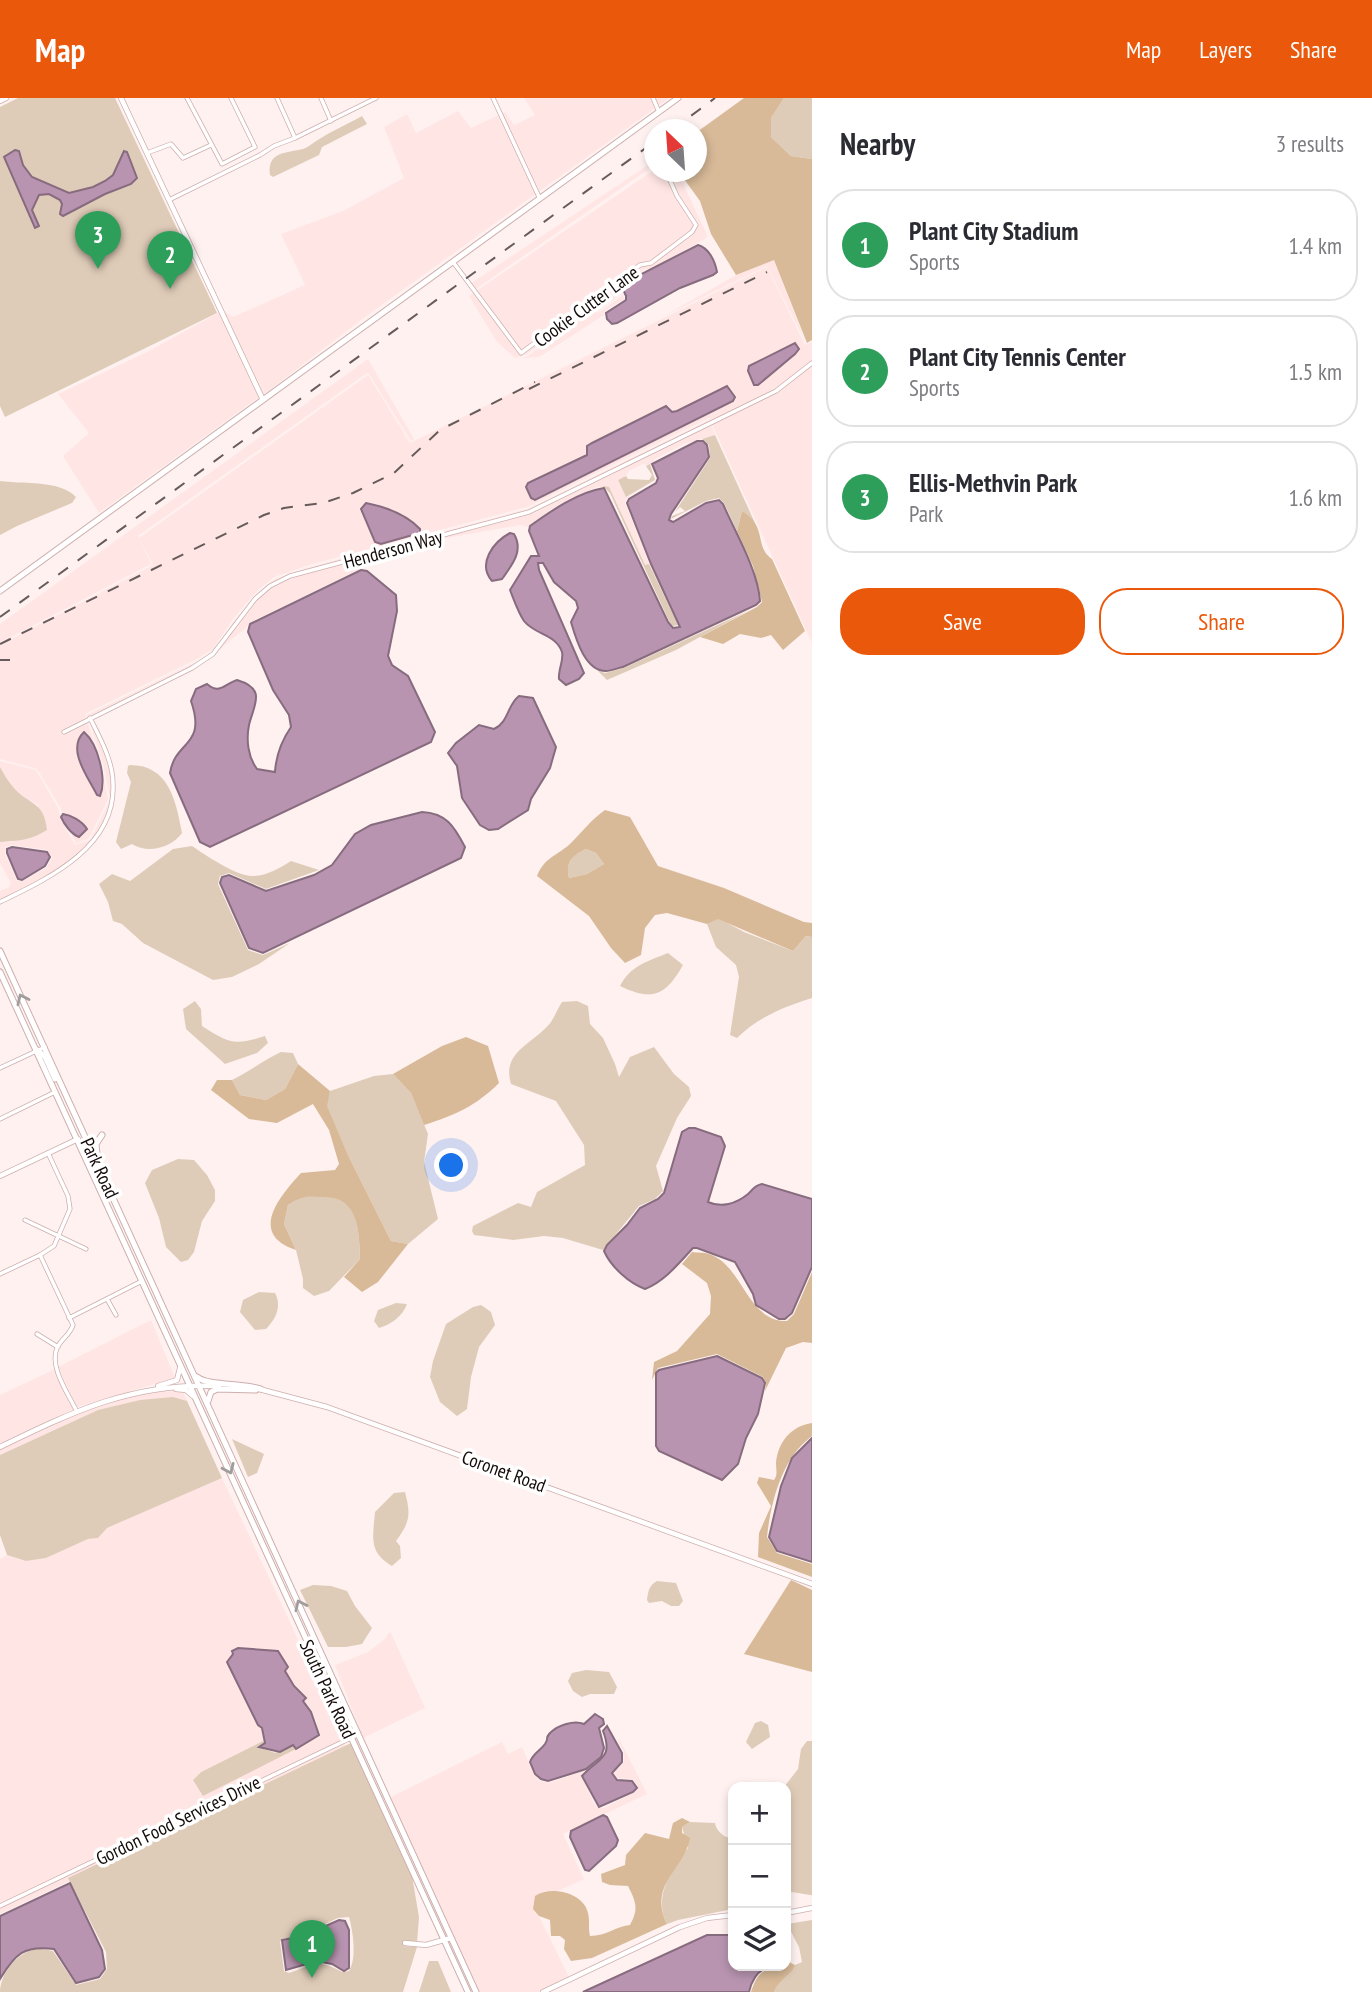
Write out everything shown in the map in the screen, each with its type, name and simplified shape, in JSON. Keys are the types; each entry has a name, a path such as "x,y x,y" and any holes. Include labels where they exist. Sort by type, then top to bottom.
{"main road":[{"path":"0,591 678,98"},
{"name":"Park Road","path":"0,951 199,1385"},
{"name":"Park Road","path":"0,972 190,1385"},
{"path":"37,1050 42,1052 62,1093 69,1101"},
{"path":"99,1164 96,1144 102,1135"},
{"path":"78,1139 86,1145 110,1189"},
{"path":"143,1281 149,1283 173,1327"},
{"path":"163,1323 188,1373 199,1385"},
{"path":"194,1375 203,1382 248,1385 262,1389"},
{"path":"190,1385 201,1396 219,1435 226,1443"},
{"name":"South Park Road","path":"190,1385 339,1712 385,1796 422,1876 458,1971 469,1992"},
{"name":"South Park Road","path":"199,1385 418,1886 476,1992"},
{"path":"208,1404 209,1395 217,1388 262,1389"},
{"path":"378,1797 381,1798 414,1869 422,1876"}],"street":[{"path":"0,101 6,98"},
{"path":"121,98 263,400"},
{"path":"188,98 226,172"},
{"path":"231,98 260,155"},
{"path":"277,98 295,138"},
{"path":"321,98 331,121"},
{"path":"169,200 274,146 331,121 365,100 376,98"},
{"path":"493,98 540,199"},
{"path":"653,98 659,112"},
{"path":"147,153 171,144 183,158 211,145"},
{"path":"222,164 255,147"},
{"name":"Cookie Cutter Lane","path":"453,262 521,353 640,265 651,262 692,232 696,226 671,182"},
{"name":"Henderson Way","path":"64,732 192,668 213,654 255,599 270,586 290,576 529,512 751,404 783,387 812,363"},
{"path":"0,902 55,873 80,855 102,830 112,801 114,784 110,762 90,718"},
{"path":"0,1068 45,1046"},
{"path":"0,1119 56,1092"},
{"path":"0,1176 86,1136"},
{"path":"0,1274 54,1246 70,1209 68,1196 48,1153"},
{"path":"25,1220 86,1249"},
{"path":"40,1255 73,1325 71,1332 58,1347 54,1363 76,1410"},
{"path":"69,1318 150,1278"},
{"path":"107,1299 116,1315"},
{"path":"37,1334 58,1347"},
{"path":"0,1447 76,1410 177,1380 179,1361"},
{"name":"Coronet Road","path":"147,1390 190,1385 262,1389 327,1407 812,1584"},
{"path":"147,1390 186,1390 198,1402"},
{"name":"Gordon Food Services Drive","path":"0,1906 354,1736"},
{"path":"791,1912 812,1908"},
{"path":"543,1992 680,1927 707,1918 728,1916"},
{"path":"405,1944 426,1945 448,1939"}],"shaded area":[{"path":"18,98 115,98 217,313 5,417 0,406 0,107"},
{"path":"524,98 669,98 361,320 263,395 224,311 233,317 305,285 281,234 343,211 404,178 384,127 407,114 416,133 458,111 471,128 505,112 514,125 535,115"},
{"path":"744,98 784,98 771,118 771,137 791,156 812,159 812,340 807,343 774,260 736,275 711,234 700,201 686,182 707,182 707,125"},
{"path":"784,98 812,98 812,159 791,156 771,137 771,118"},
{"path":"362,116 367,124 322,147 319,155 273,177 270,175 270,166 277,155 304,149"},
{"path":"15,150 19,151 23,165 32,177 69,193 93,187 113,175 124,151 127,152 137,178 131,184 63,216 60,214 60,200 49,194 39,195 32,210 39,226 35,228 4,157"},
{"path":"644,168 644,172 473,291 470,284"},
{"path":"644,177 644,182 682,182 708,237 620,284 621,294 597,312 591,307 527,354 515,358 497,342 469,296"},
{"path":"698,245 711,256 717,272 680,288 617,323 612,324 607,319 606,313 626,300 622,287 626,282"},
{"path":"774,260 806,343 767,266 664,316 736,275"},
{"path":"767,267 805,345 812,342 812,643 709,418 527,507 309,565 274,577 258,590 233,619 213,649 85,714 101,765 108,799 89,838 76,844 60,807 37,769 0,759 0,645 153,565 139,538 368,375 410,443"},
{"path":"622,291 624,299 605,311 604,315 539,357 521,358 528,356 591,309 598,313 622,296"},
{"path":"220,312 259,397 99,513 63,456 89,433 58,394 147,352"},
{"path":"795,343 799,349 795,354 758,385 754,385 748,371 749,366"},
{"path":"368,359 414,439 411,441 367,373 138,536 151,564 0,643 0,624"},
{"path":"727,386 735,397 733,401 535,500 531,498 526,487 528,483 587,455 587,446 592,443 666,406 672,412 677,411"},
{"path":"709,420 715,435 684,444 655,459 650,466 643,464 618,480 627,497 655,480 628,497 625,503 649,564 645,566 609,487 597,487 555,507 528,527 520,525 424,542 361,569 249,623 193,671 89,718 109,763 113,785 110,811 101,833 72,861 22,894 0,904 0,891 11,883 0,863 0,842 12,842 39,805 13,788 0,767 0,761 36,770 75,845 90,840 110,800 103,764 87,715 198,661 214,650 234,621 259,592 275,579 310,567 528,509","holes":["11,845 47,850 52,857 46,868 23,881 17,881 5,854 6,847"]},
{"path":"715,435 755,523 742,511 737,531 719,498 706,501 671,519 672,516 685,511 680,507 675,512 710,458 709,445 702,439"},
{"path":"697,441 703,441 707,445 709,457 669,520 673,522 706,503 719,500 751,564 760,601 623,667 599,670 587,660 571,622 578,608 576,601 554,582 543,563 538,563 584,673 579,679 566,685 559,679 562,652 559,646 524,621 510,590 531,556 539,556 529,531 530,526 575,498 604,488 668,622 673,628 680,627 627,503 629,499 656,483 658,478 652,464"},
{"path":"650,464 655,480 626,497 618,480 626,476 628,479 649,480 652,475 646,466"},
{"path":"0,481 51,485 76,497 72,503 0,535"},
{"path":"603,486 609,487 645,565 649,564 678,625 673,626 669,621 610,493"},
{"path":"366,503 402,515 420,529 420,533 381,544 375,542 361,509"},
{"path":"742,511 755,523 763,547 772,559 805,631 783,650 771,635 761,638 740,634 723,644 700,637 762,602 753,566 737,531"},
{"path":"510,533 514,534 517,540 516,558 502,579 492,581 486,568 489,554 498,542"},
{"path":"361,570 367,571 396,595 397,611 388,656 392,665 408,676 435,732 431,742 210,847 200,842 170,773 173,762 193,735 195,716 191,701 196,689 207,684 219,689 237,680 252,688 256,698 248,731 250,754 257,769 275,772 280,748 291,727 289,715 273,690 248,632 250,624"},
{"path":"748,611 676,650 607,680 597,670 605,673 624,668"},
{"path":"519,696 533,698 556,747 550,768 531,799 528,810 498,829 489,830 480,825 462,798 457,766 448,753 479,725 494,729 499,726"},
{"path":"84,732 100,762 100,796 97,795 78,755 77,746"},
{"path":"130,765 154,771 162,778 173,797 182,833 166,846 145,849 132,844 121,849 116,842 131,782 127,773"},
{"path":"0,767 13,787 43,813 47,830 30,838 0,842"},
{"path":"605,810 630,817 658,866 724,888 812,923 812,937 806,936 793,951 718,919 707,924 667,913 655,915 645,928 641,955 625,963 589,916 537,876 548,860 567,847","holes":["586,849 596,853 604,864 587,874 569,878 568,868 573,857"]},
{"path":"422,812 437,815 453,827 465,847 461,858 263,953 249,948 220,883 222,877 229,875 266,891 314,875 332,865 355,834 371,825"},
{"path":"63,814 76,819 87,829 79,837 76,836 64,823 61,817"},
{"path":"192,846 244,875 267,874 291,861 319,870 266,889 229,873 220,876 218,884 248,950 263,955 290,943 259,964 232,977 213,980 143,943 122,924 113,921 99,884 112,874 130,881 173,849"},
{"path":"12,847 47,852 50,857 45,866 22,880 18,879 7,853 7,849"},
{"path":"586,849 596,853 604,864 587,874 569,878 571,860"},
{"path":"718,918 744,932 793,951 806,936 812,937 812,998 772,1014 737,1038 730,1035 739,977 736,965 716,947 707,924"},
{"path":"668,953 683,965 664,989 658,993 641,994 620,986 634,969"},
{"path":"195,1001 201,1009 202,1026 219,1036 238,1042 265,1036 268,1043 257,1053 225,1064 186,1029 183,1009"},
{"path":"577,1001 588,1006 590,1024 603,1038 619,1077 630,1057 654,1047 674,1074 689,1087 691,1096 677,1118 656,1166 663,1191 655,1199 639,1206 603,1250 563,1238 544,1236 513,1240 474,1235 473,1226 518,1203 531,1207 537,1192 585,1165 584,1145 556,1101 511,1084 509,1073 515,1056 551,1022 562,1002"},
{"path":"466,1037 488,1046 499,1083 464,1109 424,1125 411,1093 393,1074 442,1046"},
{"path":"281,1052 293,1053 298,1064 285,1089 266,1100 240,1095 232,1080"},
{"path":"298,1064 330,1091 327,1106 391,1241 408,1244 378,1282 362,1292 344,1277 360,1259 355,1218 344,1203 336,1199 309,1196 288,1205 284,1224 296,1250 273,1235 272,1215 284,1193 301,1173 335,1170 339,1164 329,1130 313,1104 277,1123 249,1119 211,1090 217,1080 232,1080 240,1095 266,1100 285,1089"},
{"path":"393,1074 411,1093 428,1134 424,1162 438,1219 408,1244 391,1241 326,1105 330,1091 374,1076"},
{"path":"689,1128 721,1137 725,1146 708,1202 718,1205 733,1203 762,1184 812,1199 812,1267 792,1313 785,1319 779,1319 756,1305 753,1294 735,1262 693,1248 665,1276 645,1289 621,1274 604,1251 640,1208 664,1193 682,1132"},
{"path":"178,1159 194,1160 215,1190 215,1201 202,1221 194,1252 188,1260 181,1262 166,1247 159,1218 145,1183 152,1170"},
{"path":"305,1195 331,1196 346,1203 355,1216 359,1242 360,1259 329,1291 314,1296 303,1288 296,1250 284,1224 288,1205"},
{"path":"692,1252 707,1253 720,1260 730,1269 754,1303 774,1319 787,1321 794,1314 812,1272 812,1343 803,1342 786,1348 765,1391 766,1383 763,1377 717,1354 658,1368 652,1380 654,1362 677,1351 710,1314 711,1296 707,1283 682,1264"},
{"path":"259,1292 275,1293 278,1308 266,1329 255,1330 240,1312 243,1300"},
{"path":"396,1303 407,1304 396,1319 379,1328 374,1321 378,1310"},
{"path":"481,1305 491,1312 495,1325 479,1347 471,1377 467,1409 457,1416 440,1402 430,1377 433,1361 446,1324"},
{"path":"151,1320 175,1378 77,1407 58,1367"},
{"path":"717,1356 762,1378 765,1383 758,1414 746,1438 738,1464 722,1480 659,1451 656,1446 656,1373"},
{"path":"55,1369 74,1409 0,1444 0,1395"},
{"path":"148,1392 183,1392 187,1401 173,1397 98,1410 0,1455 0,1449 70,1416 108,1402"},
{"path":"173,1397 187,1401 222,1478 107,1528 98,1538 88,1539 46,1558 26,1561 7,1555 0,1535 0,1455 98,1410 140,1400"},
{"path":"812,1423 812,1436 793,1456 780,1481 767,1537 777,1553 812,1564 812,1577 758,1557 759,1533 771,1506 757,1483 759,1477 774,1480 777,1455 787,1436 792,1431"},
{"path":"812,1438 812,1562 777,1551 769,1537 781,1486 792,1458"},
{"path":"232,1439 264,1454 257,1473 248,1477"},
{"path":"222,1478 345,1746 77,1874 69,1878 70,1881 0,1914 0,1559 7,1555 26,1561 46,1558 88,1539 98,1538 107,1528","holes":["234,1649 274,1650 312,1712 317,1722 317,1730 193,1780 200,1772 263,1741 262,1728 258,1725 227,1662"]},
{"path":"405,1492 408,1518 396,1541 400,1546 401,1558 392,1566 379,1555 374,1543 375,1512 394,1493"},
{"path":"791,1580 812,1590 812,1672 744,1654"},
{"path":"657,1581 676,1583 683,1601 679,1606 671,1606 662,1601 649,1603 649,1589"},
{"path":"313,1585 331,1586 347,1591 372,1628 362,1644 328,1647 300,1590"},
{"path":"390,1631 425,1708 363,1738 335,1665 368,1652 385,1639"},
{"path":"238,1648 278,1651 288,1667 285,1671 294,1686 306,1698 303,1701 311,1712 319,1735 296,1749 293,1745 280,1752 259,1747 265,1743 262,1728 258,1725 227,1662 233,1654 232,1651"},
{"path":"586,1670 609,1672 617,1687 614,1694 590,1694 582,1697 573,1691 568,1681 572,1673"},
{"path":"595,1714 603,1719 604,1724 599,1728 604,1748 601,1757 586,1769 548,1781 535,1774 530,1762 545,1744 550,1733 566,1724 584,1724"},
{"path":"761,1721 768,1725 770,1737 752,1749 746,1742 755,1723"},
{"path":"607,1726 622,1753 622,1762 612,1773 617,1780 632,1781 637,1788 599,1807 582,1776 605,1753 607,1747 603,1731"},
{"path":"620,1740 647,1794 563,1834 584,1879 558,1891 544,1891 533,1908 569,1977 538,1992 478,1992 389,1798 502,1742 508,1754 522,1747 534,1775 540,1781 549,1783 584,1771 581,1776 594,1803 598,1808 604,1808 638,1788 633,1779 617,1778 614,1773 624,1762 624,1752 618,1741"},
{"path":"263,1741 265,1744 260,1746 261,1748 275,1753 293,1745 296,1749 203,1796 193,1780 201,1772"},
{"path":"807,1741 812,1741 812,1895 791,1892 791,1782 788,1782 798,1769 801,1749"},
{"path":"351,1743 412,1876 419,1917 417,1943 403,1941 403,1946 417,1947 403,1992 0,1992 3,1978 11,1965 28,1951 35,1949 53,1951 76,1985 100,1979 107,1969 106,1952 68,1878","holes":["349,1917 354,1952 349,1971 342,1972 321,1964 289,1973 284,1971 280,1942 282,1939 299,1936 338,1918"]},
{"path":"603,1815 607,1817 618,1840 616,1846 589,1871 585,1870 570,1837 571,1831"},
{"path":"682,1818 690,1822 682,1827 682,1833 690,1838 687,1849 664,1887 662,1910 667,1924 592,1958 571,1961 564,1949 565,1940 560,1936 551,1936 550,1920 539,1916 533,1909 535,1896 558,1891 580,1900 588,1913 590,1936 630,1925 635,1906 628,1886 602,1882 601,1874 625,1865 626,1855 645,1833 669,1839 673,1823"},
{"path":"690,1822 715,1823 721,1834 728,1837 728,1910 667,1924 663,1914 663,1894 670,1875 688,1848 682,1827"},
{"path":"70,1883 102,1950 105,1969 99,1977 76,1983 54,1949 35,1948 16,1957 0,1979 0,1916"},
{"path":"339,1920 345,1921 349,1930 349,1968 344,1971 332,1964 317,1961 286,1970 282,1940 303,1936"},
{"path":"812,1920 812,1992 774,1992 795,1965 802,1962 799,1947 791,1932 791,1923"},
{"path":"707,1935 728,1935 728,1971 762,1971 749,1992 583,1992"},
{"path":"429,1961 438,1961 451,1992 419,1992"},
{"path":"790,1971 774,1992 751,1992 763,1972"}],"railway":[{"path":"687,119 715,98"},
{"path":"0,617 644,149"},
{"path":"529,389 767,272"},
{"path":"0,644 264,515 284,508 323,503 353,493 394,473 440,430 535,382"},
{"path":"0,660 10,660"}],"place":[{"name":"Ellis-Methvin Park","path":"98,269"},
{"name":"Plant City Tennis Center","path":"170,289"},
{"name":"Plant City Stadium","path":"312,1978"}]}
